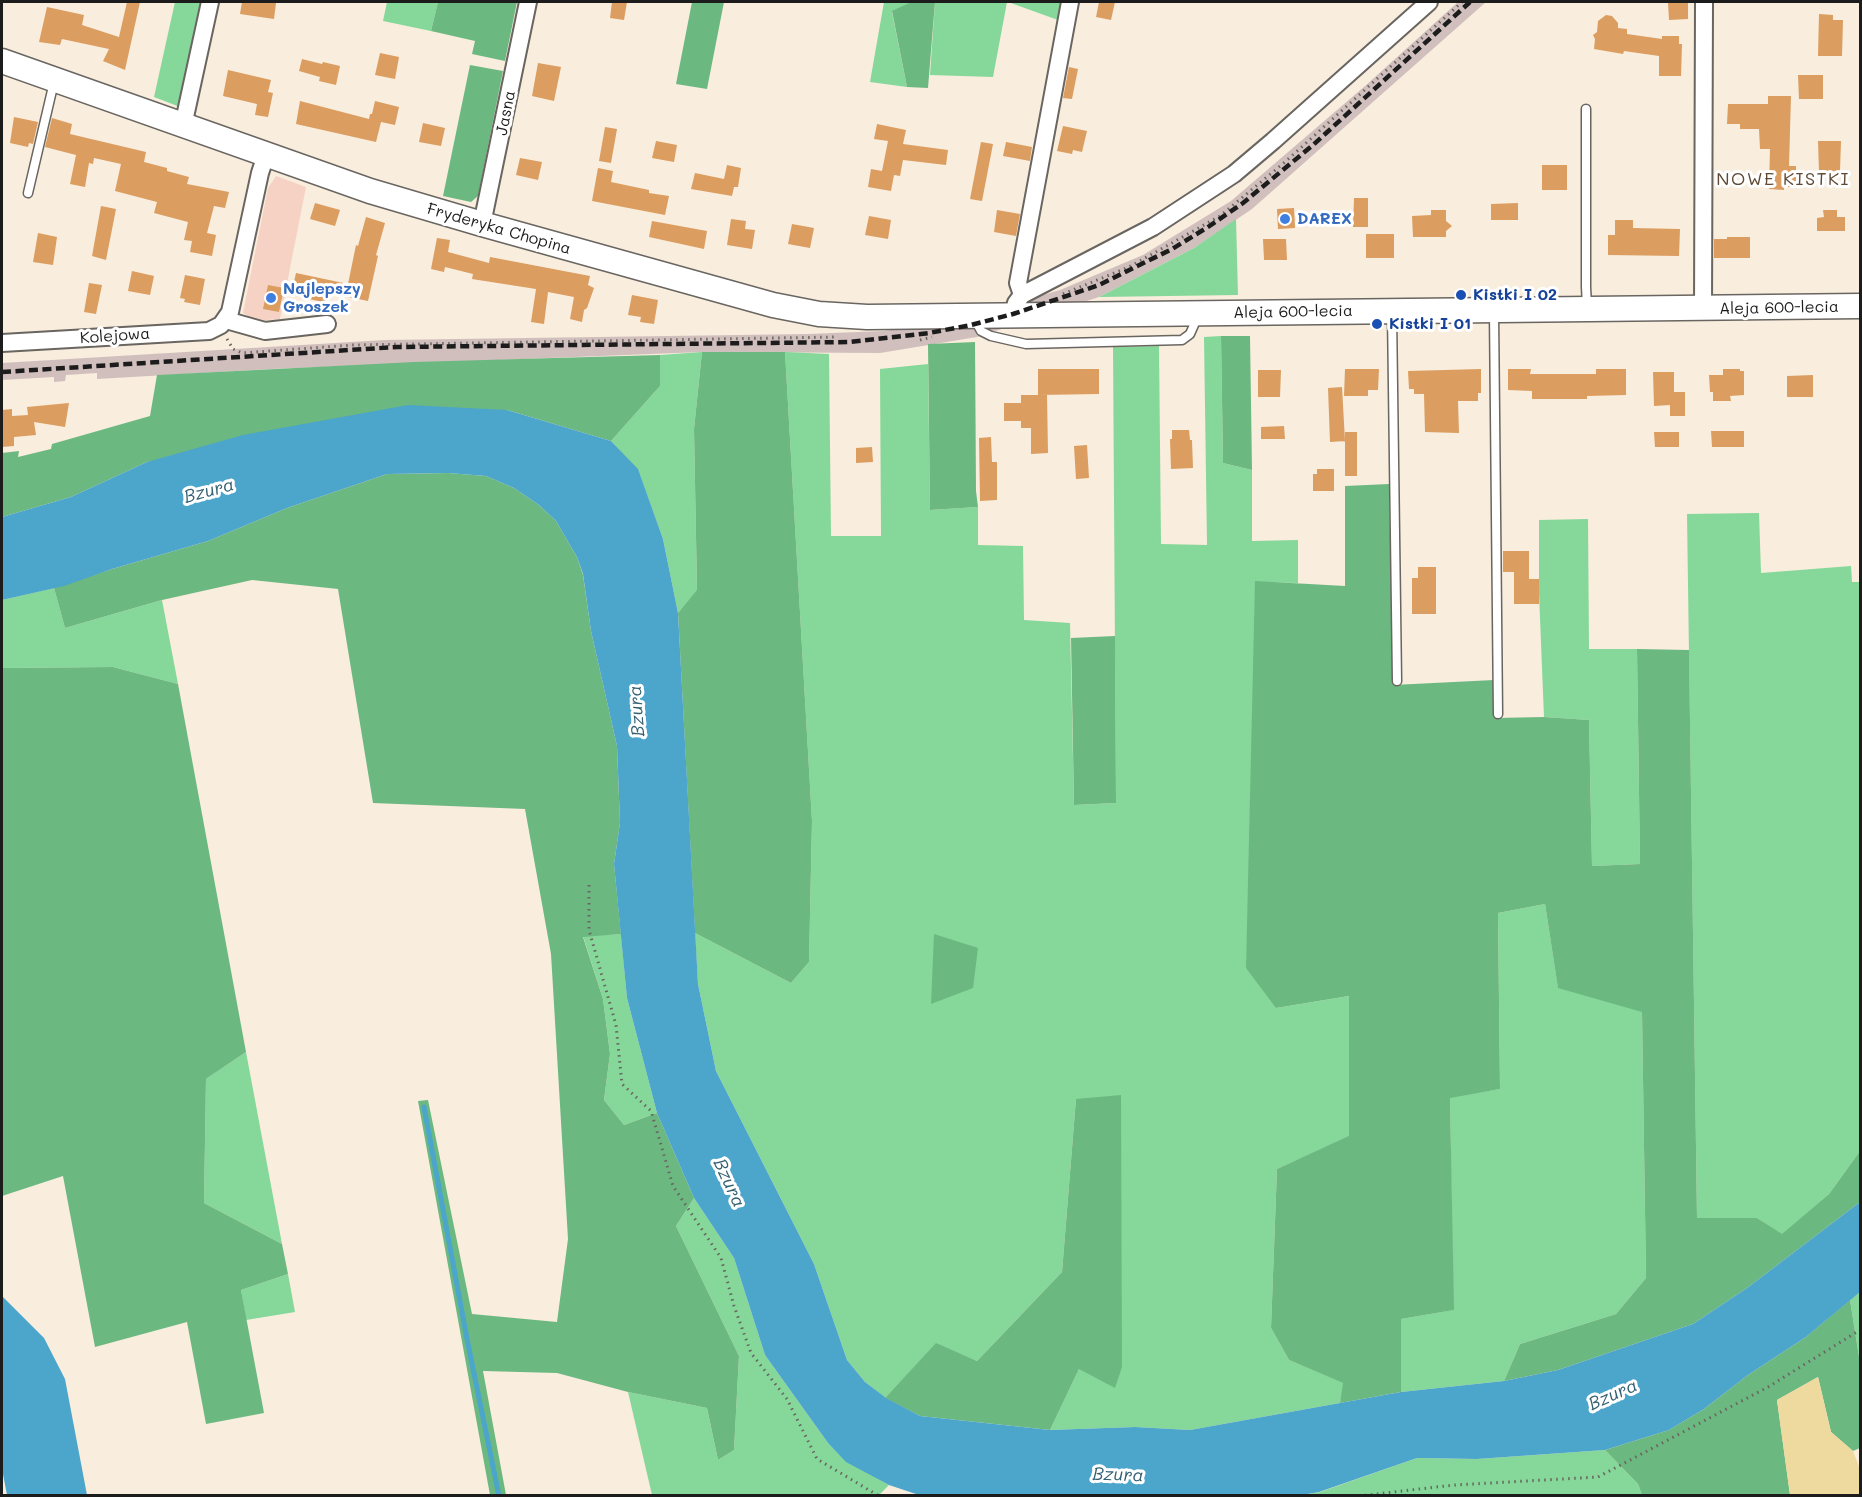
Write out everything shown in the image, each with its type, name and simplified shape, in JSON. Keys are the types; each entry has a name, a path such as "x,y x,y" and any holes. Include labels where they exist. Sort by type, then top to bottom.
{"main road":[{"name":"Fryderyka Chopina","path":"2,61 370,191 717,291 819,314 867,317 972,315 1018,304"},
{"name":"Aleja 600-lecia","path":"1018,304 1200,312 1860,306"}],"street":[{"path":"183,126 210,2"},
{"name":"Jasna","path":"482,224 528,2"},
{"path":"1070,2 1018,283 1018,304 1153,227 1234,174 1429,2"},
{"path":"1703,309 1704,2"},
{"path":"223,323 230,312 260,173 266,155"},
{"name":"Kolejowa","path":"2,343 209,330 223,323 266,330 327,324"}],"lane":[{"path":"28,193 55,80"},
{"path":"1587,109 1587,309"},
{"path":"1392,310 1397,681"},
{"path":"1495,310 1498,714"},
{"path":"972,315 981,331 991,336 1026,344 1182,340 1190,334 1200,312"}],"path":[{"path":"223,323 233,349 242,353 353,345 846,336"},
{"path":"589,885 590,930 616,1025 622,1084 651,1111 673,1186 720,1258 751,1353 787,1399 818,1459 879,1496"},
{"path":"1359,1496 1455,1485 1598,1477 1768,1387 1860,1330"}],"shaded area":[{"path":"1458,2 1486,2 1252,209 1194,248 1099,297 977,337 880,353 702,352 271,369 97,379 97,373 66,375 65,381 54,382 54,377 2,380 2,363 385,340 883,331 961,319 1060,290 1143,255 1231,201 1365,86"},
{"path":"276,176 306,187 280,319 255,321 243,313 268,188"}],"green space":[{"path":"175,2 202,2 180,107 154,97"},
{"path":"387,2 438,2 431,31 383,21"},
{"path":"438,2 517,2 505,61 472,54 475,41 431,31"},
{"path":"692,2 724,2 707,89 676,84"},
{"path":"884,2 911,2 892,12 907,87 870,82"},
{"path":"911,2 935,2 928,88 907,87 892,11"},
{"path":"935,2 1007,2 993,77 930,75"},
{"path":"1008,2 1061,2 1058,20"},
{"path":"470,65 503,71 478,196 471,202 443,196"},
{"path":"1236,219 1238,295 1099,297 1194,248"},
{"path":"1221,336 1223,463 1252,470 1252,541 1298,540 1298,583 1255,582 1276,1008 1349,996 1349,1137 1277,1169 1271,1328 1289,1360 1344,1383 1340,1403 1190,1430 1135,1427 1050,1430 1079,1369 1076,1099 1062,1272 977,1361 936,1344 885,1398 865,1382 847,1360 814,1264 716,1071 698,984 695,933 791,983 809,962 812,821 785,352 829,354 831,536 881,536 880,369 928,364 930,510 978,507 978,545 1023,546 1024,620 1070,623 1074,805 1116,803 1113,347 1159,346 1161,544 1207,545 1204,337"},
{"path":"1221,336 1250,336 1252,470 1223,463"},
{"path":"975,342 978,507 930,510 928,344"},
{"path":"702,352 694,429 697,591 678,613 663,539 638,470 611,441 660,386 660,355"},
{"path":"702,352 785,352 812,821 809,962 791,983 695,933 678,613 697,590 694,429"},
{"path":"660,355 660,386 611,441 507,410 147,462 71,497 2,517 2,453 19,451 18,457 51,449 52,444 150,416 157,375 414,362"},
{"path":"448,473 486,476 514,488 539,505 556,521 577,557 583,575 591,631 617,746 620,823 614,864 621,934 583,937 603,999 610,1054 604,1100 624,1125 657,1113 694,1198 676,1226 739,1356 734,1450 718,1460 707,1408 628,1392 557,1373 483,1371 506,1495 490,1495 418,1101 428,1100 472,1314 557,1322 568,1239 551,954 525,809 373,803 338,589 252,580 162,600 65,628 54,588 208,541 287,508 387,474"},
{"path":"1389,484 1393,685 1494,680 1495,718 1544,717 1589,720 1592,866 1640,864 1637,649 1689,650 1697,1218 1757,1218 1782,1234 1829,1194 1860,1151 1860,1202 1747,1288 1693,1324 1558,1370 1504,1381 1520,1344 1616,1314 1646,1278 1642,1012 1558,988 1545,904 1498,913 1500,1089 1450,1098 1454,1310 1401,1319 1401,1392 1340,1403 1343,1383 1289,1360 1271,1328 1277,1169 1349,1136 1349,996 1276,1008 1246,968 1255,581 1345,586 1345,486"},
{"path":"1759,513 1761,573 1851,566 1852,582 1860,582 1860,1151 1829,1194 1782,1235 1757,1218 1697,1218 1687,514"},
{"path":"1588,519 1589,649 1637,649 1640,864 1592,866 1589,720 1544,717 1539,593 1539,520"},
{"path":"54,588 65,628 162,600 178,684 113,667 2,668 2,600"},
{"path":"1115,636 1116,803 1074,805 1071,638"},
{"path":"113,667 178,684 246,1052 206,1079 204,1203 282,1244 288,1274 241,1290 264,1413 206,1424 187,1322 95,1347 63,1176 2,1196 2,668"},
{"path":"1545,904 1558,987 1642,1011 1646,1278 1616,1314 1520,1344 1504,1381 1401,1392 1401,1319 1453,1310 1450,1097 1500,1089 1498,913"},
{"path":"621,934 627,998 657,1113 624,1125 604,1100 610,1054 603,999 583,936"},
{"path":"934,934 978,948 973,988 931,1004"},
{"path":"246,1052 282,1244 204,1203 206,1079"},
{"path":"1121,1095 1122,1367 1115,1388 1079,1369 1050,1430 920,1416 885,1398 936,1343 977,1361 1062,1272 1076,1099"},
{"path":"694,1198 734,1258 765,1355 828,1443 846,1461 889,1485 878,1496 652,1495 628,1392 707,1408 718,1460 734,1450 739,1356 676,1226"},
{"path":"288,1274 295,1312 246,1320 241,1290"},
{"path":"1860,1292 1860,1363 1850,1300"},
{"path":"1850,1300 1860,1363 1860,1448 1853,1451 1831,1432 1818,1377 1777,1400 1790,1495 1642,1495 1638,1484 1605,1450 1669,1430 1704,1409 1748,1375 1806,1337"},
{"path":"1605,1450 1638,1484 1642,1495 1296,1496 1320,1492 1417,1458 1477,1459"}],"sand":[{"path":"1818,1377 1831,1432 1853,1451 1860,1469 1860,1495 1790,1495 1777,1400"}],"water":[{"name":"Bzura","path":"408,405 507,410 611,441 638,469 663,539 678,613 698,984 716,1071 814,1264 847,1360 865,1382 886,1398 920,1416 1050,1430 1135,1427 1190,1430 1401,1392 1504,1381 1558,1370 1693,1324 1747,1288 1860,1202 1860,1292 1806,1337 1748,1375 1704,1409 1669,1430 1605,1450 1477,1459 1417,1458 1319,1492 1296,1496 919,1495 889,1485 846,1462 828,1443 765,1355 734,1258 694,1198 657,1113 627,998 614,864 620,823 617,746 591,631 583,574 577,557 556,521 539,505 514,488 486,476 448,473 387,474 287,508 208,541 112,569 64,586 2,600 2,517 71,497 147,462 243,435"},
{"path":"2,1296 44,1338 65,1379 87,1495 7,1495 2,1469"}],"building":[{"path":"127,2 140,2 125,70 103,61 109,49 62,39 60,45 39,42 47,7 84,15 82,25 119,37"},
{"path":"242,2 276,3 274,19 240,14"},
{"path":"612,2 627,2 624,20 610,18"},
{"path":"1099,2 1115,2 1111,20 1096,17"},
{"path":"1668,2 1688,2 1688,19 1669,20"},
{"path":"1819,14 1833,15 1833,20 1843,20 1842,56 1818,56"},
{"path":"1606,15 1612,16 1618,23 1618,28 1627,29 1627,34 1662,39 1662,36 1679,36 1679,44 1682,44 1681,76 1659,76 1659,56 1624,51 1623,54 1594,49 1593,35 1597,32 1598,21"},
{"path":"380,53 399,57 395,79 375,75"},
{"path":"302,59 340,66 336,85 319,81 320,77 299,71"},
{"path":"538,63 561,67 554,101 532,96"},
{"path":"1069,67 1078,69 1072,99 1063,98"},
{"path":"228,70 271,80 268,92 273,93 268,117 255,115 257,104 223,96"},
{"path":"1798,75 1823,75 1823,99 1799,99"},
{"path":"1768,96 1791,96 1789,166 1796,166 1796,187 1784,187 1784,190 1769,189 1770,149 1760,149 1759,129 1740,129 1740,124 1727,124 1728,104 1768,104"},
{"path":"300,101 369,119 375,101 399,107 395,125 381,122 376,142 296,124"},
{"path":"14,117 38,122 33,144 29,143 28,147 10,143"},
{"path":"52,118 72,124 70,134 146,152 144,162 189,177 187,184 229,192 225,208 214,206 207,233 216,235 212,256 190,252 192,241 184,240 188,222 154,213 157,202 115,191 121,164 94,158 93,164 89,163 85,187 70,184 76,155 45,147"},
{"path":"423,123 445,128 441,146 419,142"},
{"path":"877,124 906,130 903,144 948,150 946,165 903,160 900,176 894,175 891,191 868,187 871,169 882,171 888,141 874,139"},
{"path":"1063,126 1087,131 1082,152 1073,150 1072,154 1057,151"},
{"path":"605,127 617,129 611,163 599,161"},
{"path":"656,141 677,145 674,162 652,158"},
{"path":"1818,141 1841,141 1840,171 1819,172"},
{"path":"981,142 993,144 982,201 970,199"},
{"path":"1006,142 1032,147 1030,161 1003,156"},
{"path":"520,158 542,162 538,180 516,175"},
{"path":"727,165 741,168 738,187 734,187 732,196 691,189 695,173 724,179"},
{"path":"1542,165 1567,165 1567,190 1542,190"},
{"path":"598,168 613,171 611,182 669,196 665,215 592,201"},
{"path":"1354,198 1368,198 1368,227 1353,227"},
{"path":"315,203 340,210 335,226 310,219"},
{"path":"1518,203 1518,220 1491,220 1491,204"},
{"path":"101,206 116,209 106,260 92,256"},
{"path":"1294,208 1295,228 1278,229 1277,209"},
{"path":"997,210 1020,214 1016,236 994,232"},
{"path":"1431,210 1446,210 1446,221 1452,226 1446,231 1446,237 1413,237 1412,216 1431,215"},
{"path":"1823,210 1837,210 1837,217 1845,217 1845,231 1817,231 1817,218 1824,217"},
{"path":"869,216 891,220 888,239 865,235"},
{"path":"366,217 385,223 376,255 378,256 368,301 329,293 327,303 291,295 296,273 348,284 356,245 358,246"},
{"path":"731,219 746,221 745,229 755,230 752,249 727,245"},
{"path":"1615,220 1633,220 1633,228 1680,229 1679,256 1608,255 1608,235 1615,235"},
{"path":"652,221 707,231 704,249 649,237"},
{"path":"792,224 814,228 810,248 788,244"},
{"path":"38,233 57,237 53,265 33,262"},
{"path":"1366,234 1394,234 1394,258 1366,258"},
{"path":"1727,237 1750,237 1750,258 1714,258 1714,239 1727,239"},
{"path":"437,238 450,240 448,252 489,263 490,257 590,276 588,285 594,288 587,308 584,310 582,322 570,319 574,297 548,292 544,324 531,322 536,289 472,279 473,274 445,267 444,272 431,269"},
{"path":"1263,239 1286,239 1287,260 1264,260"},
{"path":"132,271 154,276 150,295 128,291"},
{"path":"185,275 205,279 200,305 184,302 185,299 180,298"},
{"path":"89,283 102,285 96,314 84,312"},
{"path":"268,285 284,288 279,312 263,309"},
{"path":"632,295 658,300 654,324 640,322 641,317 628,315"},
{"path":"1038,369 1099,369 1099,394 1038,395"},
{"path":"1345,369 1379,369 1378,390 1368,390 1368,396 1344,396"},
{"path":"1481,369 1481,393 1478,393 1478,401 1458,401 1459,433 1425,432 1424,394 1414,394 1414,389 1409,389 1408,371"},
{"path":"1508,369 1531,369 1530,374 1596,374 1596,369 1626,369 1626,395 1587,396 1587,399 1532,399 1532,391 1508,390"},
{"path":"1723,369 1744,371 1744,395 1730,396 1731,401 1713,401 1709,375 1723,375"},
{"path":"1258,370 1281,370 1280,397 1258,397"},
{"path":"1653,372 1674,372 1674,392 1685,392 1685,416 1670,416 1670,405 1654,406"},
{"path":"1813,375 1813,397 1787,397 1787,376"},
{"path":"1342,387 1345,441 1330,442 1328,388"},
{"path":"1021,395 1047,395 1048,453 1031,454 1031,428 1021,428 1021,421 1004,421 1004,403 1021,403"},
{"path":"69,403 65,427 34,422 36,435 14,437 14,446 2,447 2,410 12,409 12,416 28,415 27,407"},
{"path":"1284,426 1285,439 1261,439 1261,427"},
{"path":"1172,430 1189,430 1190,440 1192,440 1193,468 1171,469"},
{"path":"1711,431 1744,431 1744,447 1712,447"},
{"path":"1345,432 1357,432 1357,476 1345,476"},
{"path":"1654,432 1679,432 1679,447 1655,447"},
{"path":"991,437 992,462 997,462 997,500 980,501 979,438"},
{"path":"1087,445 1089,478 1076,479 1074,446"},
{"path":"872,447 873,462 856,463 856,448"},
{"path":"1317,469 1334,469 1334,491 1313,491 1313,474 1317,474"},
{"path":"1503,551 1529,551 1529,579 1539,579 1539,604 1514,604 1514,572 1503,572"},
{"path":"1418,567 1436,567 1436,614 1412,614 1412,578 1418,578"}],"waterway":[{"path":"424,1107 499,1496"}],"railway":[{"path":"2,372 397,347 850,342 929,333 971,325 1013,314 1099,285 1172,249 1208,227 1243,203 1313,145 1470,2"}],"place":[{"name":"DAREX","path":"1285,219"},
{"name":"Kistki I 02","path":"1461,295"},
{"name":"Najlepszy Groszek","path":"271,298"},
{"name":"Kistki I 01","path":"1377,324"}],"district":[{"name":"NOWE KISTKI","path":"1783,179"}]}
